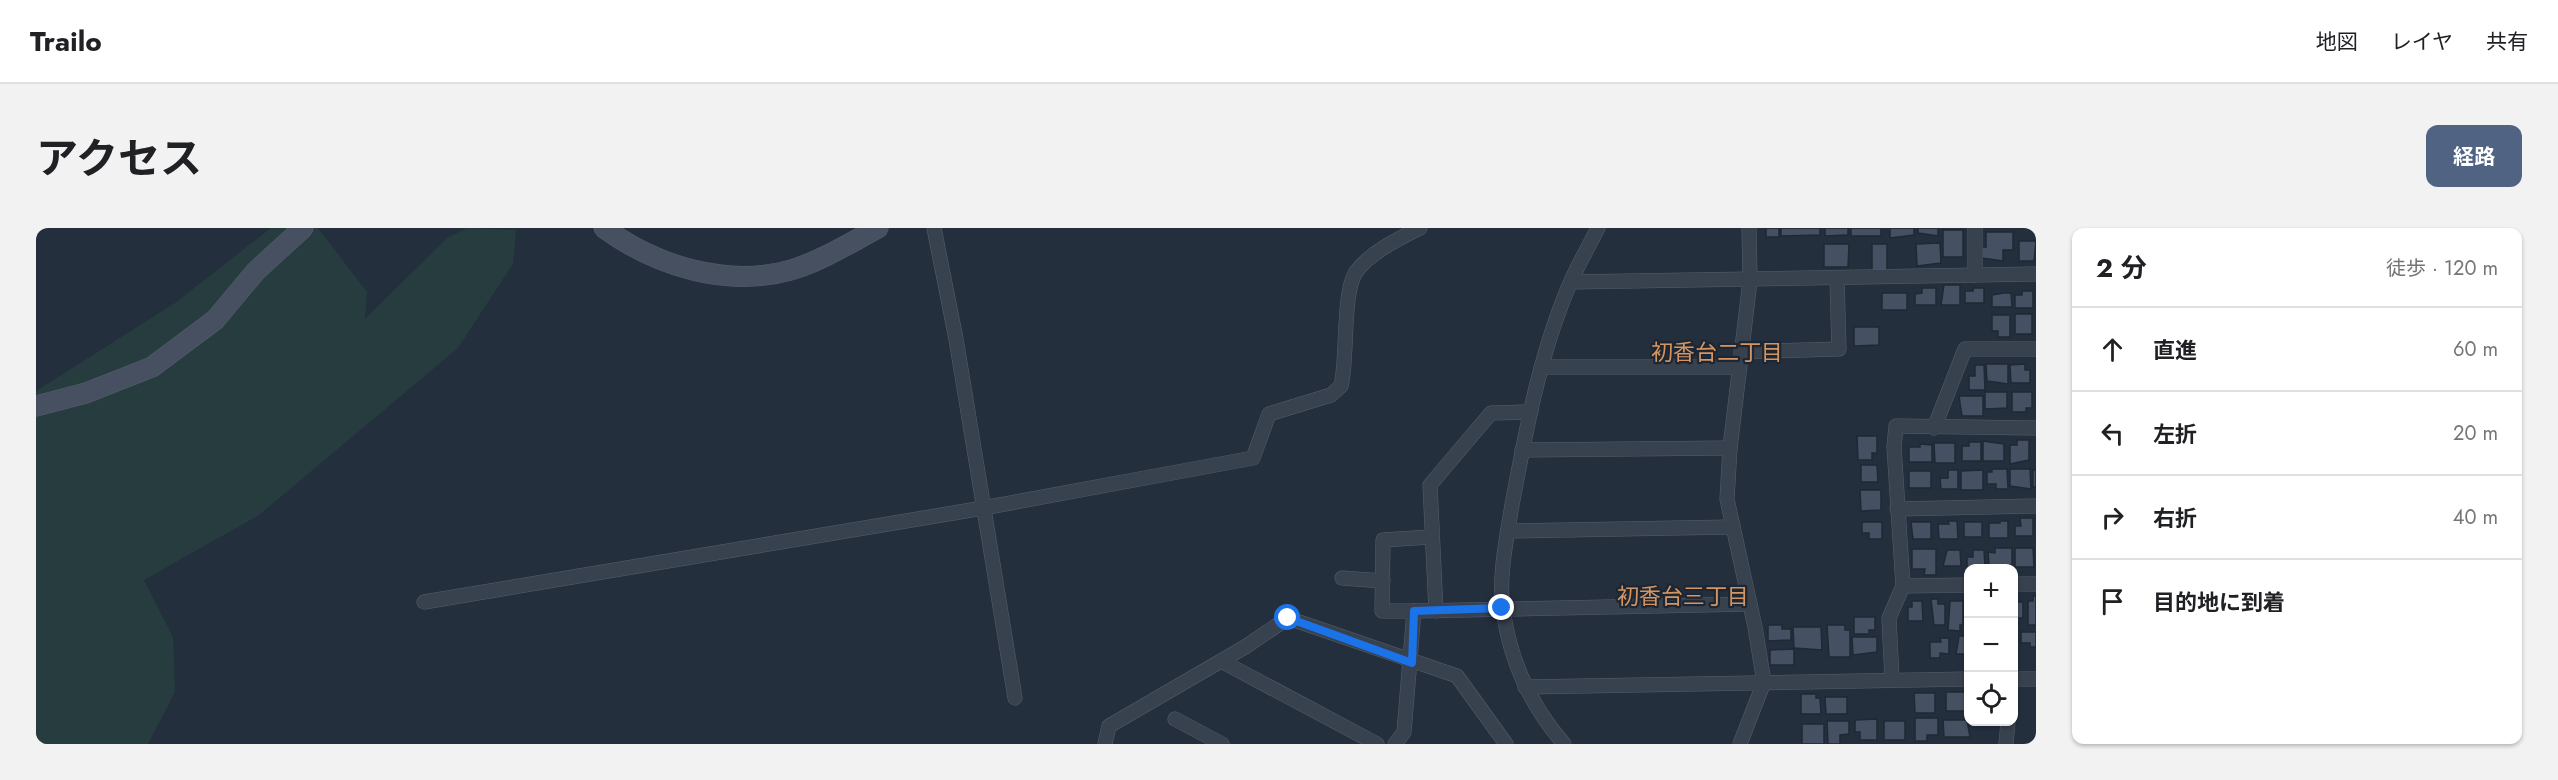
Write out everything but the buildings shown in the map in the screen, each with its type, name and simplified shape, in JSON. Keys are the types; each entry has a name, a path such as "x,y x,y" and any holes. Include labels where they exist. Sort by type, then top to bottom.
{"main road":[{"path":"39,410 152,368 215,320 256,272 303,228"},
{"path":"604,228 624,242 668,264 710,273 751,275 790,270 829,254 878,228"}],"street":[{"path":"934,228 956,339 1015,698"},
{"path":"424,602 983,508 1253,458 1269,414 1331,395 1341,386 1351,288 1356,272 1391,242 1420,228"},
{"path":"1564,744 1548,725 1516,668 1502,608 1508,531 1522,450 1541,367 1571,282 1598,228"},
{"path":"1740,744 1764,682 1727,499 1730,448 1750,280 1749,228"},
{"path":"1975,228 1975,275"},
{"path":"1571,282 2036,274"},
{"path":"1741,352 1839,349 1837,279"},
{"path":"1934,428 1965,349 2036,349"},
{"path":"1541,367 1739,367"},
{"path":"1436,610 1430,485 1491,413 1531,412"},
{"path":"1892,678 1889,618 1903,586 1894,447 1896,426 2036,428"},
{"path":"1522,450 1730,448"},
{"path":"1897,509 2036,506"},
{"path":"1508,531 1732,527"},
{"path":"1431,537 1383,540 1382,611 1750,604"},
{"path":"1342,578 1383,581"},
{"path":"2018,584 2036,584"},
{"path":"1903,586 1964,585"},
{"path":"1395,744 1404,732 1412,663 1414,611"},
{"path":"1105,744 1109,726 1221,661 1288,618 1412,663 1457,676 1506,744"},
{"path":"1221,661 1377,744"},
{"path":"1525,687 1892,678 1964,679"},
{"path":"2018,679 2036,679"},
{"path":"1175,719 1222,744"},
{"path":"2006,744 2008,726"}],"green space":[{"path":"271,228 318,228 367,292 365,319 447,238 467,228 516,230 513,264 458,348 259,515 144,580 173,637 175,692 148,744 36,744 36,391 175,303"}],"district":[{"name":"初香台二丁目","path":"1717,352"},
{"name":"初香台三丁目","path":"1683,596"}],"route":[{"path":"1288,618 1412,663 1414,611 1502,608"}]}
